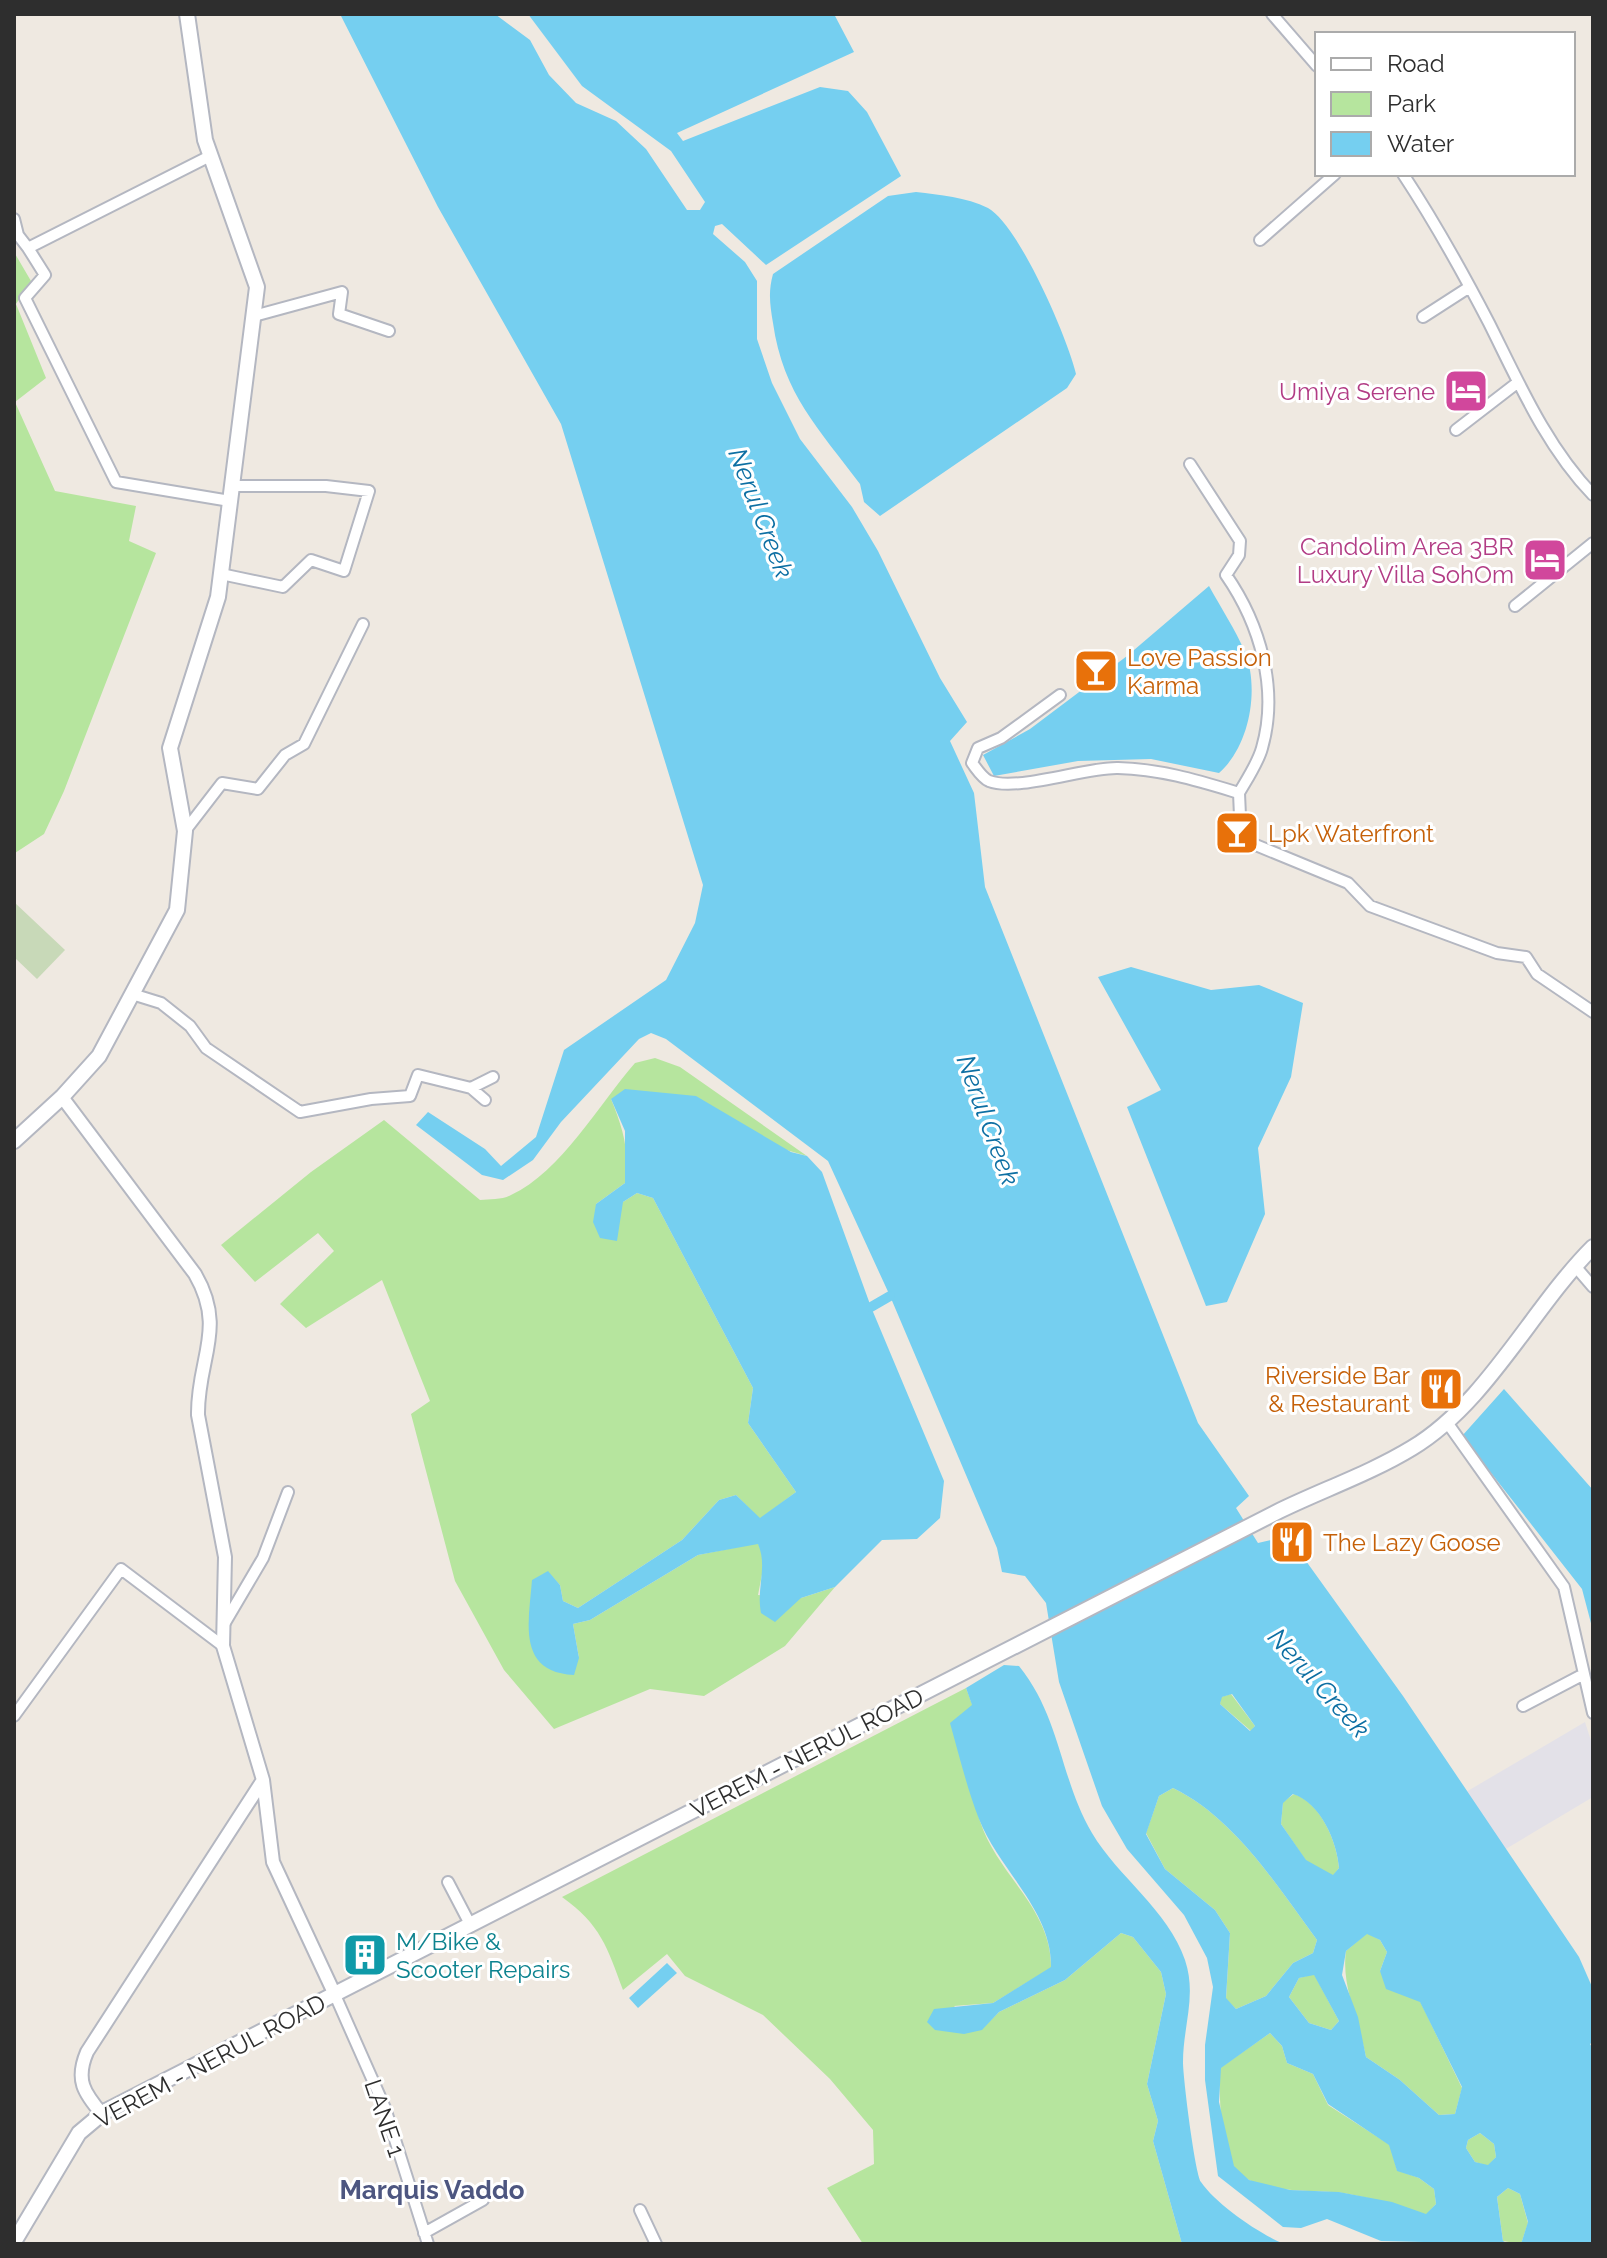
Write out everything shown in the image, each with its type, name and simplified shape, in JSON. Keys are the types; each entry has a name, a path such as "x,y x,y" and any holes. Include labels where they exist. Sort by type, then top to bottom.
{"main road":[{"path":"14,1141 62,1097 99,1056 177,910 185,831 170,748 218,597 257,287 205,140 187,14"},
{"name":"VEREM - NERUL ROAD","path":"14,2242 72,2143 84,2128 102,2114 1279,1511 1413,1448 1446,1421 1489,1375 1593,1247"}],"street":[{"path":"1272,14 1315,64"},
{"path":"28,248 210,156"},
{"path":"1260,240 1333,176"},
{"path":"1404,176 1468,288 1517,383 1569,470 1593,495"},
{"path":"14,219 18,235 45,275 25,298 116,482 232,494 326,486 369,491 344,571 311,560 283,587 221,574"},
{"path":"1423,317 1468,288"},
{"path":"254,316 342,292 339,314 389,331"},
{"path":"1456,430 1517,383"},
{"path":"1190,464 1240,541 1239,555 1226,575 1243,600 1269,680 1270,707 1262,750 1239,793 1241,839 1348,883 1370,906 1497,953 1526,957 1537,974 1593,1012"},
{"path":"1515,606 1593,543"},
{"path":"185,831 222,783 258,789 285,755 304,744 363,624"},
{"path":"1060,695 1001,738 978,748 972,763 985,778 1000,782 1032,780 1116,768 1176,774 1239,793"},
{"path":"132,994 161,1003 190,1026 206,1048 300,1112 371,1099 410,1096 418,1075 471,1088 485,1100"},
{"path":"471,1088 493,1077"},
{"path":"62,1097 195,1274 210,1303 209,1345 198,1395 198,1415 224,1542 223,1646 263,1780 273,1862 335,1995"},
{"path":"1575,1266 1593,1287"},
{"path":"1446,1421 1564,1587 1593,1713"},
{"path":"221,1629 263,1558 288,1492"},
{"path":"14,1716 121,1569 223,1646"},
{"path":"1523,1706 1584,1674"},
{"path":"102,2114 81,2087 80,2071 87,2052 263,1780"},
{"path":"448,1882 471,1926"},
{"name":"LANE 1","path":"335,1995 385,2108 426,2238"},
{"path":"426,2238 483,2200"},
{"path":"640,2210 656,2244"}],"shaded area":[{"path":"1585,1722 1593,1747 1593,1797 1504,1850 1466,1792"}],"green space":[{"path":"14,252 31,281 16,304 46,378 15,402 55,491 136,506 129,541 156,553 64,791 44,834 15,853 14,861"},
{"path":"14,902 65,950 37,979 14,957"},
{"path":"655,1058 680,1067 807,1156 611,1099 624,1140 627,1161 625,1183 596,1204 623,1202 637,1193 653,1198 753,1388 748,1423 796,1492 760,1519 736,1495 719,1500 682,1540 578,1608 563,1601 560,1585 548,1572 579,1658 573,1624 590,1620 698,1555 758,1543 765,1559 758,1595 801,1598 835,1587 785,1646 704,1696 650,1689 554,1729 504,1670 455,1581 411,1414 430,1401 382,1280 306,1328 280,1304 334,1251 318,1233 255,1282 221,1245 311,1172 384,1120 480,1200 507,1197 529,1184 563,1154 635,1063"},
{"path":"966,1688 972,1704 974,1781 980,1821 998,1858 1043,1927 1051,1968 993,2003 954,2006 981,2030 999,2012 1065,1980 1121,1933 1133,1937 1161,1972 1166,1994 1147,2084 1158,2121 1153,2141 1182,2244 863,2244 827,2188 874,2164 873,2130 830,2079 763,2015 685,1976 667,1954 623,1990 594,1927 562,1897"},
{"path":"1231,1694 1255,1726 1251,1731 1220,1704 1221,1697"},
{"path":"1173,1788 1195,1801 1235,1835 1317,1940 1313,1953 1293,1963 1266,1996 1236,2009 1226,1999 1230,1933 1215,1910 1165,1869 1146,1833 1159,1796"},
{"path":"1294,1794 1312,1806 1326,1825 1338,1858 1339,1868 1333,1876 1306,1861 1281,1824 1283,1802"},
{"path":"1367,1933 1380,1940 1387,1952 1380,1971 1420,2001 1462,2088 1455,2114 1439,2115 1400,2080 1366,2057 1348,1990 1345,1964 1346,1951"},
{"path":"1314,1974 1339,2021 1331,2030 1309,2023 1289,1997 1299,1978"},
{"path":"1270,2033 1282,2046 1287,2063 1313,2074 1328,2105 1390,2145 1397,2170 1419,2178 1434,2189 1436,2204 1426,2215 1343,2193 1267,2186 1241,2175 1233,2165 1225,2143 1220,2068"},
{"path":"1480,2133 1494,2144 1496,2157 1488,2166 1475,2162 1466,2148 1468,2140"},
{"path":"1508,2188 1520,2194 1528,2223 1521,2244 1503,2241 1497,2197"}],"water":[{"name":"Nerul Creek","path":"340,14 495,14 530,40 549,75 576,103 616,121 646,149 687,210 700,210 705,202 671,151 582,86 528,14 834,14 854,52 677,133 683,141 820,87 848,91 867,112 901,176 766,265 722,224 715,226 713,234 745,262 757,281 757,339 772,383 800,439 852,507 878,551 940,678 967,722 950,741 974,793 985,887 1198,1423 1249,1496 1236,1508 1258,1543 1280,1538 1293,1562 1306,1561 1403,1696 1579,1957 1593,1989 1593,2042 1590,2044 1593,2049 1593,2244 1521,2244 1528,2222 1520,2194 1508,2188 1497,2197 1503,2241 1509,2244 1381,2241 1327,2219 1301,2228 1283,2227 1218,2176 1205,2080 1205,2045 1213,1987 1207,1958 1184,1915 1127,1849 1102,1806 1059,1682 1046,1603 1025,1576 1002,1572 997,1548 890,1296 828,1161 666,1039 651,1033 639,1039 561,1122 533,1160 503,1180 482,1175 416,1125 428,1112 485,1149 501,1166 536,1137 564,1050 666,980 695,923 703,885 561,424 438,207","holes":["1232,1694 1255,1726 1250,1731 1220,1704 1222,1697","1173,1788 1195,1801 1235,1835 1270,1876 1317,1940 1313,1953 1293,1963 1266,1996 1236,2009 1226,1998 1230,1933 1215,1910 1165,1869 1146,1834 1159,1796","1293,1794 1312,1806 1326,1825 1335,1847 1339,1868 1333,1875 1306,1860 1281,1824 1283,1803","1367,1934 1380,1940 1387,1952 1380,1971 1386,1989 1420,2002 1462,2087 1455,2114 1439,2115 1400,2080 1366,2057 1358,2017 1342,1975 1346,1951","1314,1975 1339,2021 1331,2030 1309,2023 1289,1997 1299,1978","1270,2033 1282,2046 1287,2063 1313,2074 1328,2104 1389,2145 1397,2171 1419,2178 1434,2189 1436,2204 1426,2214 1392,2202 1339,2192 1290,2190 1249,2180 1234,2166 1219,2102 1221,2068","1480,2133 1494,2144 1496,2157 1488,2165 1475,2162 1466,2148 1468,2140"]},
{"path":"916,192 971,201 988,208 1000,219 1014,236 1041,284 1076,374 1067,388 880,516 864,502 860,484 817,428 794,391 778,348 770,287 773,274 888,196"},
{"path":"1209,586 1245,652 1251,683 1249,717 1244,733 1238,748 1219,773 1151,759 1078,761 994,776 983,755 1030,729 1127,656"},
{"path":"1131,967 1211,990 1259,985 1303,1003 1291,1077 1258,1148 1265,1214 1227,1302 1206,1306 1127,1107 1161,1090 1098,977"},
{"path":"625,1089 696,1096 791,1152 807,1156 822,1172 871,1307 944,1481 940,1518 917,1539 882,1540 835,1587 801,1598 775,1622 761,1613 762,1561 758,1544 698,1555 590,1620 573,1624 579,1658 574,1675 555,1672 543,1665 534,1654 529,1627 532,1580 548,1571 560,1585 563,1601 578,1608 682,1540 719,1500 736,1495 760,1518 796,1492 748,1423 753,1388 653,1198 637,1193 623,1202 617,1241 600,1238 593,1222 596,1204 625,1183 625,1131 611,1099"},
{"path":"1504,1389 1593,1490 1592,1627 1582,1589 1462,1436"},
{"path":"1004,1665 1019,1666 1033,1686 1044,1706 1073,1791 1092,1833 1167,1925 1185,1960 1190,1999 1184,2071 1201,2182 1239,2218 1284,2244 1182,2244 1153,2141 1158,2121 1147,2084 1166,1994 1161,1972 1133,1937 1121,1933 1065,1980 999,2012 982,2030 964,2034 935,2030 927,2022 934,2009 993,2003 1051,1967 1043,1927 979,1819 950,1723 972,1705 966,1688"},
{"path":"667,1963 677,1973 638,2008 629,1998"}],"waterway":[{"path":"871,1307 890,1296"}],"place":[{"name":"Umiya Serene","path":"1466,391"},
{"name":"Candolim Area 3BR Luxury Villa SohOm","path":"1545,560"},
{"name":"Love Passion Karma","path":"1096,671"},
{"name":"Lpk Waterfront","path":"1237,833"},
{"name":"Riverside Bar & Restaurant","path":"1441,1389"},
{"name":"The Lazy Goose","path":"1292,1542"},
{"name":"M/Bike & Scooter Repairs","path":"365,1955"}],"district":[{"name":"Marquis Vaddo","path":"432,2190"}]}
